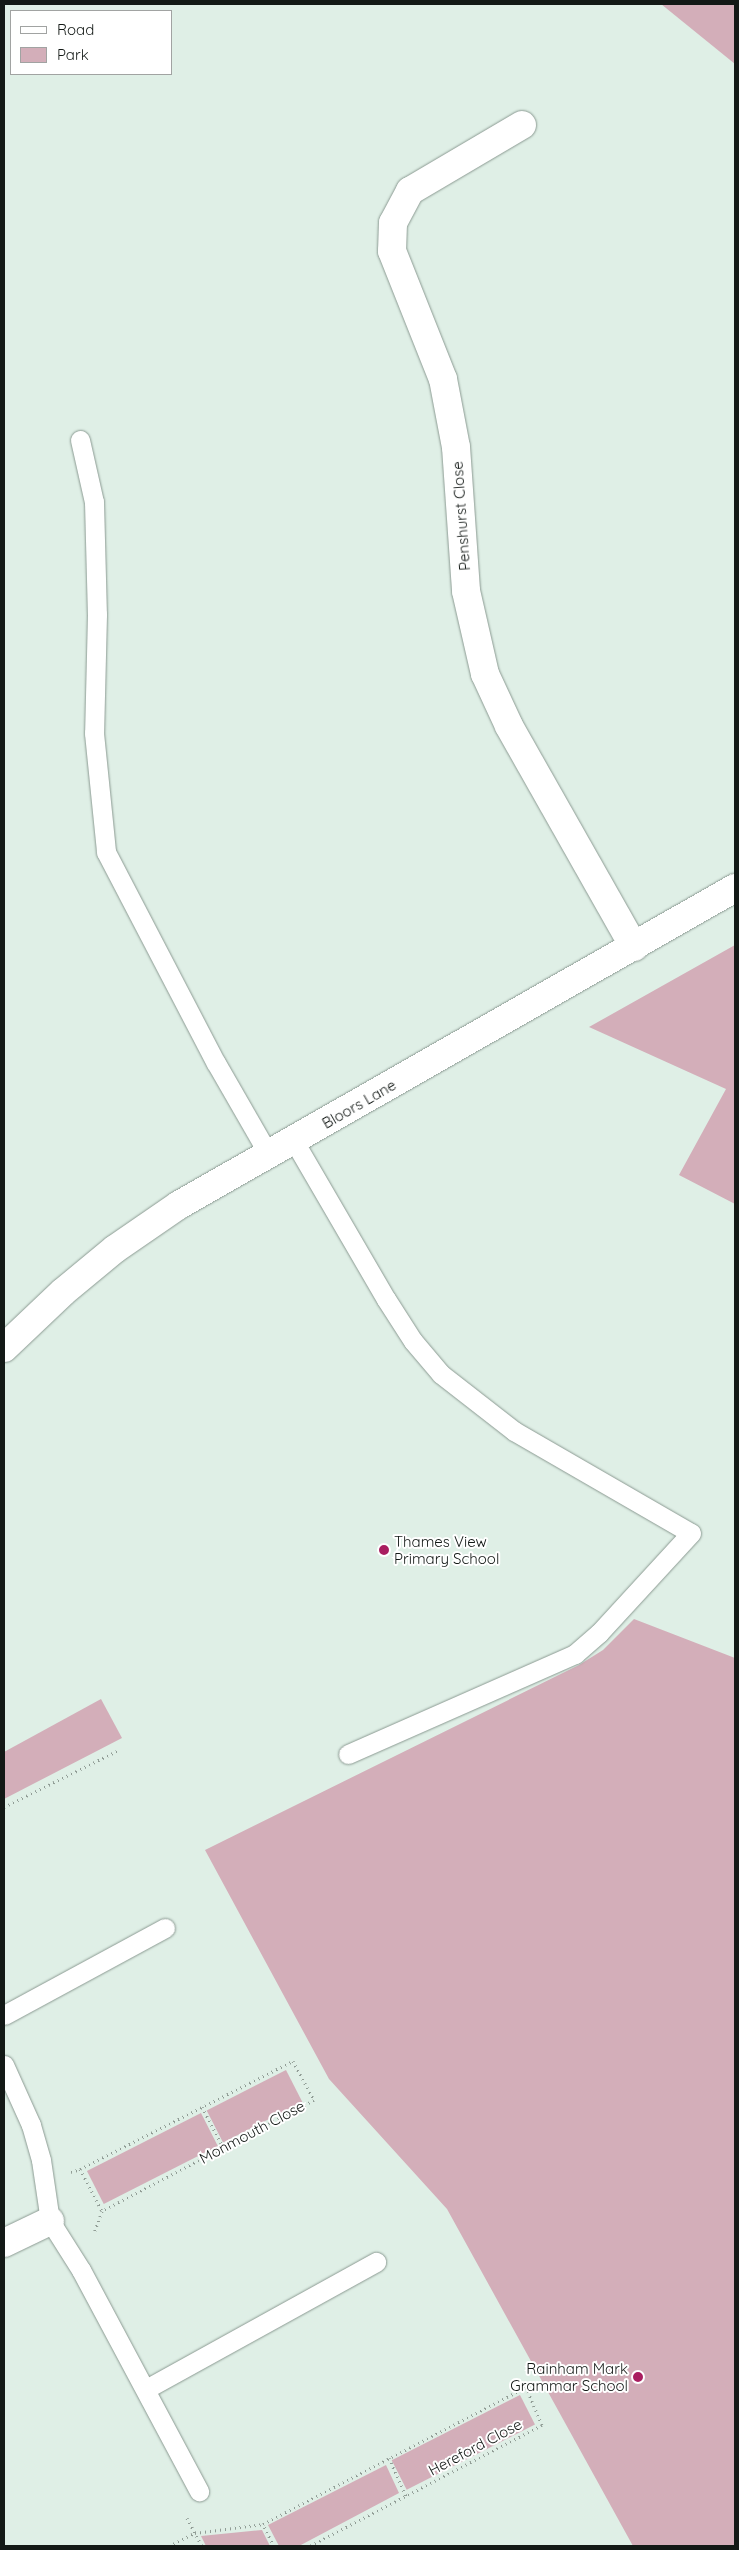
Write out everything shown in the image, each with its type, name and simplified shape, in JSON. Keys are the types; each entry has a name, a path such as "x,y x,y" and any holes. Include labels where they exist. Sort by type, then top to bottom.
{"street":[{"name":"Penshurst Close","path":"522,125 410,191 393,223 392,251 443,379 456,447 466,591 485,674 509,726 634,947"},
{"name":"Bloors Lane","path":"4,1348 63,1292 123,1244 179,1205 270,1155 735,888"},
{"path":"4,2244 50,2221"}],"lane":[{"path":"80,440 94,502 98,614 94,733 106,852 216,1063 270,1155"},
{"path":"294,1141 413,1341 441,1374 514,1430 691,1533 599,1633 575,1654 348,1754"},
{"path":"4,2015 165,1928"},
{"path":"4,2065 31,2125 41,2160 42,2182 50,2221 81,2270 199,2491"},
{"path":"146,2389 376,2262"}],"path":[{"path":"4,1807 119,1750"},
{"name":"Monmouth Close","path":"42,2182 80,2169 293,2061 314,2100 102,2211"},
{"path":"202,2107 224,2147"},
{"path":"80,2169 102,2211 81,2270"},
{"name":"Hereford Close","path":"170,2546 195,2533 263,2524 526,2387 542,2424 310,2546"},
{"path":"389,2458 406,2496"},
{"path":"263,2524 274,2546"}],"green space":[{"path":"661,4 735,4 735,64"},
{"path":"735,945 735,1204 679,1175 726,1089 589,1027"},
{"path":"634,1619 735,1658 735,2546 633,2546 447,2209 329,2079 205,1850 579,1665 603,1650"},
{"path":"101,1699 122,1738 4,1799 4,1752"},
{"path":"286,2070 302,2102 223,2142 207,2110"},
{"path":"201,2113 218,2146 104,2204 87,2171"},
{"path":"520,2395 535,2424 407,2490 392,2460"},
{"path":"386,2465 399,2493 299,2546 279,2546 268,2525"},
{"path":"262,2530 270,2546 206,2546 201,2536"}],"place":[{"name":"Thames View Primary School","path":"384,1550"},
{"name":"Rainham Mark Grammar School","path":"638,2377"}]}
